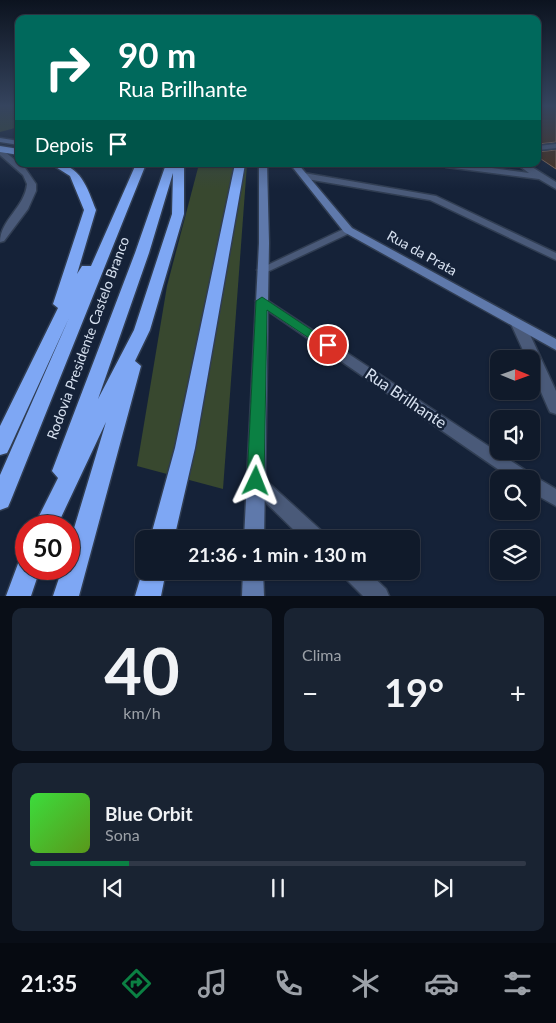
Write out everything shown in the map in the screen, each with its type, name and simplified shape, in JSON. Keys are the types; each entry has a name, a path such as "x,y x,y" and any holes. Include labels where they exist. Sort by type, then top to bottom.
{"highway":[{"path":"0,150 15,152"},
{"path":"27,436 51,336 90,210 74,174 61,167"},
{"path":"127,196 135,167"},
{"name":"Rodovia Presidente Castelo Branco","path":"0,500 140,167"},
{"name":"Rodovia Presidente Castelo Branco","path":"48,515 142,253 170,167"},
{"name":"Rodovia Presidente Castelo Branco","path":"66,596 142,330 178,214 179,167"},
{"path":"164,530 186,448 239,167"},
{"name":"Rodovia Presidente Castelo Branco","path":"0,447 51,336 127,196"},
{"name":"Rodovia Presidente Castelo Branco","path":"50,515 142,330"},
{"path":"18,596 24,580"},
{"path":"148,596 152,580"}],"main road":[{"path":"0,140 15,142"},
{"path":"254,530 263,270 263,167"},
{"name":"Rua da Prata","path":"296,167 348,230 556,345"},
{"path":"252,596 253,580"}],"street":[{"path":"541,148 556,146"},
{"path":"0,150 15,164"},
{"path":"0,239 32,193 33,184 29,177 18,167"},
{"path":"468,167 541,177"},
{"path":"526,167 556,186"},
{"path":"304,176 433,198 556,257"},
{"path":"263,270 348,230"},
{"name":"Rua Brilhante","path":"262,301 513,470"},
{"path":"518,324 556,408"},
{"path":"256,481 308,530"},
{"path":"540,488 556,498"},
{"path":"362,580 379,596"}],"green space":[{"path":"198,167 247,167 223,489 137,466 167,286"}],"building":[{"path":"541,134 556,134 556,142 541,144"},
{"path":"556,150 556,169 541,159 541,152"}],"route":[{"path":"256,481 262,301 328,345"}]}
